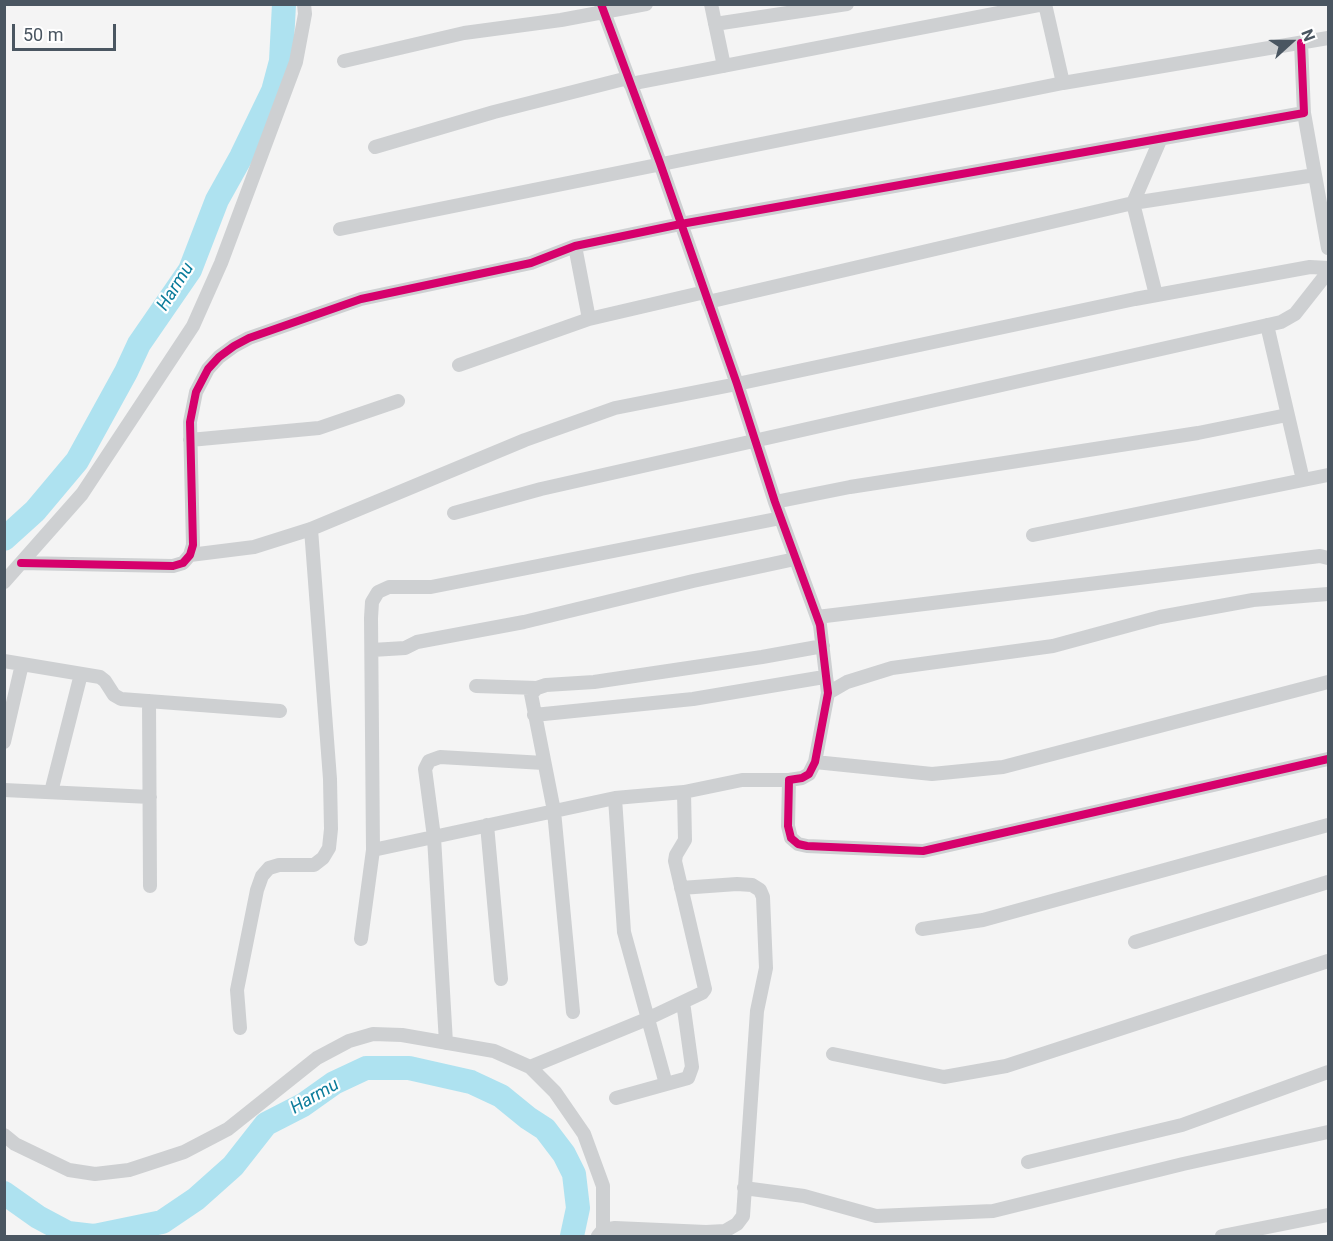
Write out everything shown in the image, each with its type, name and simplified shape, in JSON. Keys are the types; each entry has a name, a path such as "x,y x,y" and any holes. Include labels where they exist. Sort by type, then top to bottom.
{"street":[{"path":"4,582 82,494 193,326 221,263 296,62 305,14 304,4"},
{"path":"344,61 464,33 561,20 602,8 646,4"},
{"path":"711,4 724,66"},
{"path":"715,24 847,4"},
{"path":"375,147 494,112 629,81 724,66 1045,4 1063,83"},
{"path":"373,850 615,798 684,792 742,780 802,778 809,774 815,762 828,693 817,617 775,502 737,384 660,163 602,8"},
{"path":"340,229 1063,83 1329,38"},
{"path":"1301,43 1304,112 1329,248"},
{"path":"21,563 173,566 183,563 190,555 193,545 190,422 196,393 208,369 234,346 249,338 361,299 531,263 575,246 681,224 1304,112"},
{"path":"1156,295 1133,203 1161,138"},
{"path":"459,365 589,319 707,297 1133,203 1315,175"},
{"path":"575,246 589,319"},
{"path":"190,555 254,547 311,529 525,440 615,408 1156,295 1310,267 1329,270 1295,314 1281,322 541,489 454,513"},
{"path":"1266,325 1303,480"},
{"path":"190,440 319,428 398,401"},
{"path":"775,502 850,487 1198,433 1287,415"},
{"path":"1033,535 1329,475"},
{"path":"361,939 373,850 372,602 378,592 389,587 431,587 781,518"},
{"path":"240,1028 237,990 257,890 262,876 269,868 279,865 314,865 323,858 328,848 331,829 330,779 311,529"},
{"path":"817,617 1320,556 1329,558"},
{"path":"372,650 405,648 417,642 524,622 795,559"},
{"path":"828,693 848,682 892,668 1053,646 1160,617 1241,602 1329,594"},
{"path":"476,686 537,688 546,685 594,682 823,646"},
{"path":"4,661 100,677 121,699 280,711"},
{"path":"4,742 21,664"},
{"path":"51,792 81,674"},
{"path":"534,715 693,699 825,677"},
{"path":"815,762 932,774 1003,767 1329,682"},
{"path":"537,688 531,694 554,811 573,1012"},
{"path":"149,701 150,886"},
{"path":"447,1042 434,837 425,769 429,760 440,758 544,763"},
{"path":"789,780 788,826 791,838 798,844 923,851 1329,759"},
{"path":"4,790 150,796"},
{"path":"530,1067 647,1019 702,993 705,984 675,861 685,840 684,792"},
{"path":"615,798 624,932 666,1084"},
{"path":"487,825 501,979"},
{"path":"922,929 983,920 1329,825"},
{"path":"1135,942 1329,882"},
{"path":"4,1135 15,1144 69,1170 95,1174 129,1170 184,1152 228,1129 317,1058 349,1041 373,1035 402,1035 494,1051 530,1067 555,1092 584,1134 603,1186 600,1233 615,1228 639,1233 725,1231 737,1224 743,1216 757,1011 766,968 763,897 760,890 752,885 681,888"},
{"path":"833,1054 944,1077 1006,1065 1329,961"},
{"path":"616,1098 688,1078 691,1073 683,1002"},
{"path":"1028,1162 1182,1125 1329,1072"},
{"path":"744,1188 804,1196 876,1216 993,1211 1172,1167 1329,1132"},
{"path":"1222,1236 1329,1215"}],"waterway":[{"name":"Harmu","path":"4,539 35,511 77,461 139,344 190,270 217,200 273,91 281,61 284,4"},
{"name":"Harmu","path":"4,1193 38,1217 68,1233 94,1236 162,1222 196,1199 233,1166 266,1124 303,1105 334,1083 366,1068 409,1068 471,1082 501,1096 545,1129 564,1154 574,1174 578,1208 572,1236"}],"cycle path":[{"path":"601,4 660,163 737,384 775,502 820,625 828,693 815,762 809,774 802,778 789,780 788,826 791,838 798,844 807,846 923,851 1328,759"},
{"path":"21,563 173,566 183,563 190,555 193,545 190,422 196,392 208,369 219,357 249,338 361,299 531,263 575,246 681,224 1304,113 1301,43"}]}
